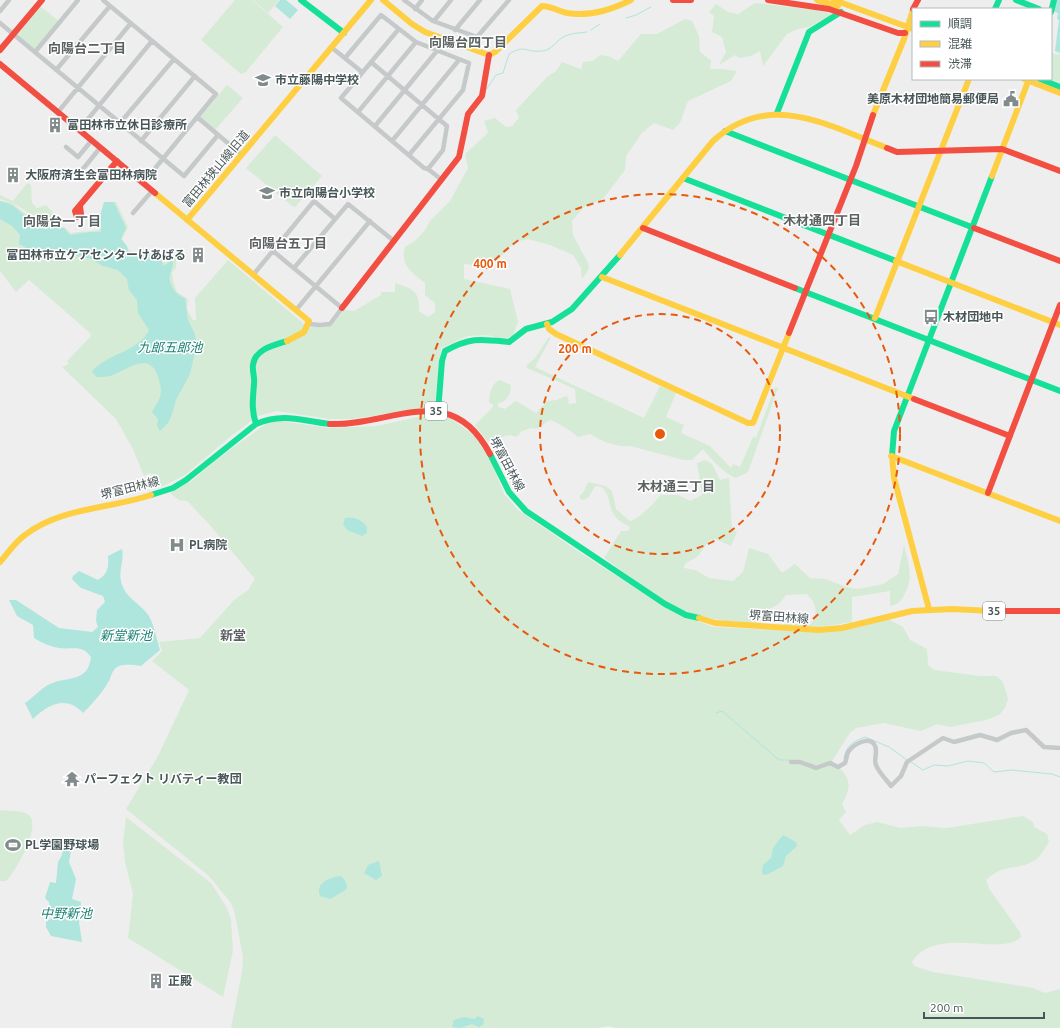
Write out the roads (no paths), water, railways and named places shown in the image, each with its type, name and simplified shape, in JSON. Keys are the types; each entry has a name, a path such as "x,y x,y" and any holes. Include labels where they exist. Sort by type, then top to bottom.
{"main road":[{"path":"0,50 42,0"},
{"path":"301,0 344,33"},
{"name":"富田林狭山線旧道","path":"0,64 187,220 371,0"},
{"path":"383,0 412,24 425,32 490,55"},
{"path":"342,308 459,157 467,117 482,96 490,55 495,52 542,6 570,13 584,14 613,8 632,0"},
{"path":"673,0 691,0"},
{"path":"768,0 812,6 841,12 898,33 908,30"},
{"path":"817,0 908,30"},
{"path":"834,0 908,30"},
{"path":"850,0 902,22 908,30"},
{"path":"1016,0 1036,8"},
{"path":"777,113 809,32 841,12"},
{"path":"547,324 549,329 556,334 751,424 756,418 784,348 908,30 912,14"},
{"path":"875,318 969,80"},
{"path":"929,610 896,490 891,456 894,431 1027,80 1060,93"},
{"path":"1042,80 1060,87"},
{"path":"438,411 442,361 446,350 462,342 477,339 509,342 526,329 547,324 567,313 602,277 713,141 725,131 751,118 777,113 800,116 896,152 1002,149 1060,171"},
{"path":"725,131 1060,261"},
{"path":"80,206 117,162"},
{"path":"683,178 1060,325"},
{"path":"187,220 307,319 309,324 299,337 266,348 255,357 253,364 255,384 250,403 256,424"},
{"path":"643,228 1060,391"},
{"path":"602,277 1010,436"},
{"path":"988,493 1060,305"},
{"name":"堺富田林線","path":"0,562 26,534 59,516 142,498 173,488 186,480 256,424 270,418 287,416 330,424 347,424 421,411 438,411 460,419 480,436 493,459 507,491 521,508 664,604 686,615 731,625 813,631 842,628 904,612 929,610 1060,611"},
{"path":"891,456 1060,521"}],"street":[{"path":"0,11 9,0"},
{"path":"35,52 78,0"},
{"path":"103,0 216,94 143,183"},
{"path":"404,0 434,21 455,30 478,37 509,0"},
{"path":"415,9 422,0"},
{"path":"434,21 451,0"},
{"path":"455,30 480,0"},
{"path":"56,70 110,6"},
{"path":"345,58 381,15 398,30 416,42 436,52 469,63 463,90 409,155"},
{"path":"58,112 131,23"},
{"path":"0,24 184,176 218,135"},
{"path":"398,30 341,98 424,168 428,169 442,180"},
{"path":"79,130 152,41"},
{"path":"358,112 416,42"},
{"path":"331,47 362,72"},
{"path":"375,126 436,52"},
{"path":"120,123 174,59"},
{"path":"392,141 459,60"},
{"path":"371,62 447,126 443,150 428,169"},
{"path":"141,141 195,76"},
{"path":"197,117 242,155"},
{"path":"66,147 78,157 92,140"},
{"path":"78,175 100,148"},
{"path":"133,213 152,191"},
{"path":"253,275 314,201 335,219"},
{"path":"294,268 348,204 394,241"},
{"path":"296,310 370,221"},
{"path":"273,251 342,308 330,324 309,324"},
{"path":"791,762 800,762 816,768 830,763 838,767 845,762 848,753 854,746 864,741 870,741 874,743 876,750 876,765 891,786 901,776 907,762 943,738 954,742 980,735 997,740 1011,733 1026,730 1044,747 1060,748"}],"water":[{"path":"280,0 286,0 298,10 290,19 275,6"},
{"path":"1057,0 1060,0 1060,53 1055,51 1059,20 1057,19 1058,13 1053,11"},
{"name":"九郎五郎池","path":"0,201 15,207 26,217 35,222 64,228 70,235 101,232 100,218 104,202 114,202 126,228 121,239 127,246 128,251 138,255 152,253 160,258 164,266 170,261 173,262 170,283 176,292 185,298 188,320 194,332 197,343 190,374 176,400 168,423 160,431 157,426 158,419 152,412 159,399 161,388 154,369 149,364 137,364 107,377 97,377 92,372 105,361 138,343 149,330 138,313 137,300 129,290 127,279 118,270 103,266 91,259 41,249 28,249 19,244 20,235 12,226 0,219"},
{"path":"345,518 355,518 363,522 367,527 367,533 362,536 347,530 343,524"},
{"name":"新堂新池","path":"122,549 123,558 120,575 122,585 129,596 150,618 160,650 141,666 122,665 117,667 103,690 83,713 77,707 64,703 45,709 33,719 25,703 50,684 81,675 86,671 91,657 84,650 55,647 34,638 33,625 17,616 9,600 16,600 59,628 92,632 98,627 96,621 97,610 105,602 103,596 81,588 72,579 73,576 79,571 98,580 106,573 108,556"},
{"path":"783,835 796,842 797,846 786,856 783,866 763,875 763,865 771,858 773,848"},
{"name":"中野新池","path":"67,840 71,851 69,862 76,879 72,899 81,902 79,922 82,942 51,936 46,927 46,922 52,918 49,902 45,898 50,882 56,883 58,862"},
{"path":"379,861 382,876 376,880 364,873 368,865"},
{"path":"341,876 346,882 347,888 344,891 330,899 320,896 320,887 325,881"},
{"path":"478,1016 484,1019 483,1025 479,1027 472,1024 460,1028 452,1027 454,1020 464,1017 474,1019"}],"waterway":[{"path":"626,18 636,15 651,7"},
{"path":"591,30 600,24"},
{"path":"486,90 496,75 503,73 509,54 514,51 522,49 537,51 546,50 565,36 587,32"},
{"path":"716,713 722,711 779,760 789,760"},
{"path":"844,759 848,747 857,740 865,737 889,747 907,760"},
{"path":"911,762 923,770 934,765 948,766 968,761 984,763 994,772 1011,770 1052,774 1060,777"},
{"path":"809,763 814,765"}],"place":[{"name":"市立藤陽中学校","path":"263,80"},
{"name":"美原木材団地簡易郵便局","path":"1011,99"},
{"name":"富田林市立休日診療所","path":"55,125"},
{"name":"大阪府済生会富田林病院","path":"13,175"},
{"name":"市立向陽台小学校","path":"267,193"},
{"name":"富田林市立ケアセンターけあぱる","path":"198,255"},
{"name":"木材団地中","path":"931,317"},
{"name":"PL病院","path":"177,545"},
{"name":"パーフェクト リバティー教団","path":"72,779"},
{"name":"PL学園野球場","path":"13,845"},
{"name":"正殿","path":"156,981"}],"district":[{"name":"向陽台四丁目","path":"468,42"},
{"name":"向陽台二丁目","path":"87,48"},
{"name":"木材通四丁目","path":"822,220"},
{"name":"向陽台一丁目","path":"62,221"},
{"name":"向陽台五丁目","path":"288,243"},
{"name":"木材通三丁目","path":"676,486"},
{"name":"新堂","path":"233,635"}]}
